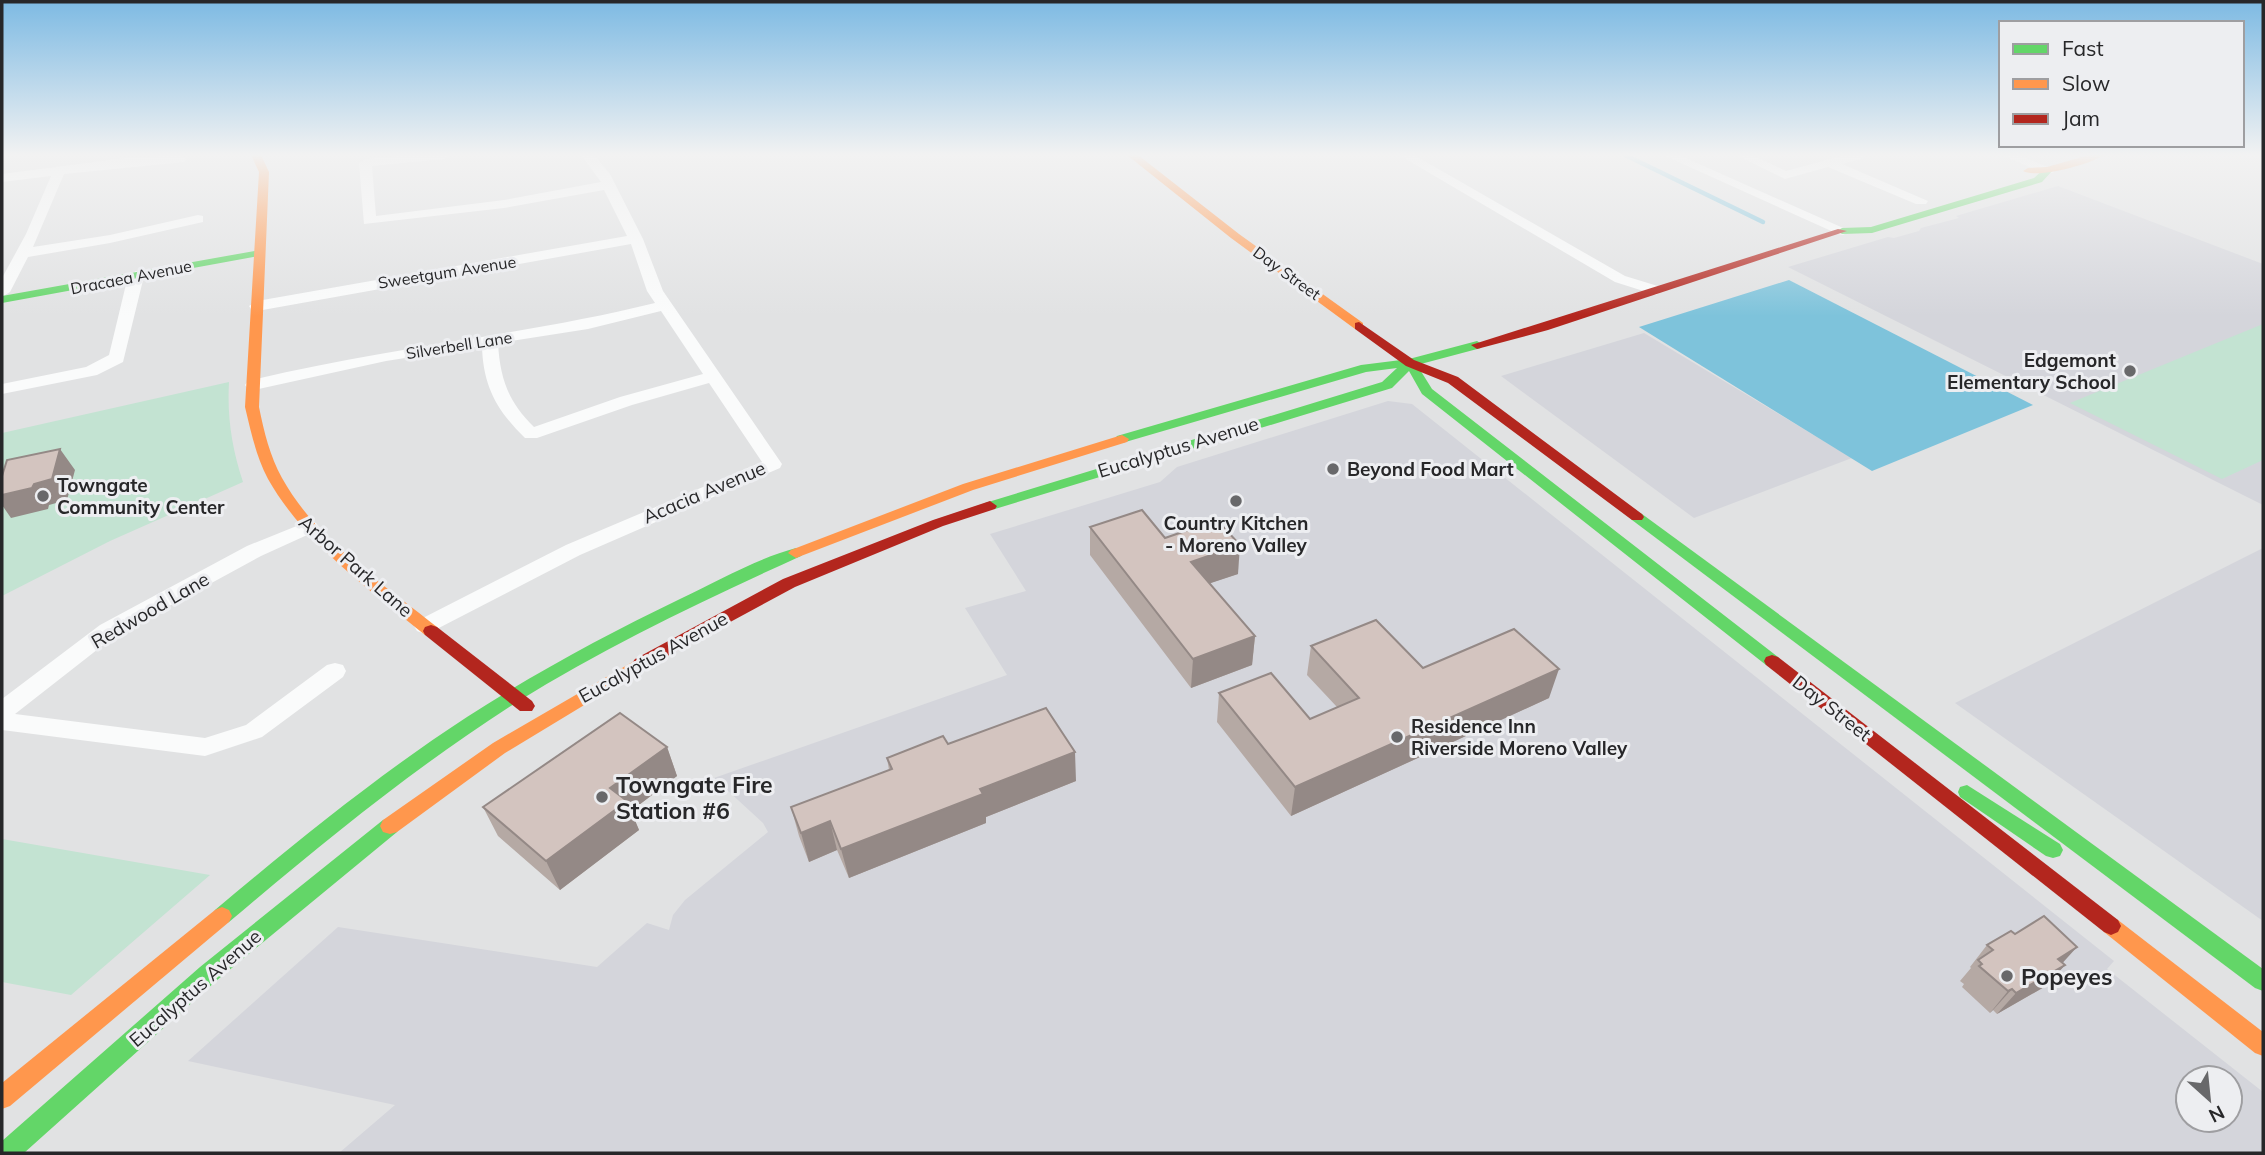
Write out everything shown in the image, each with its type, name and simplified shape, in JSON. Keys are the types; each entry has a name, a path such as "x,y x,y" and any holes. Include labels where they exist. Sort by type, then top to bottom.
{"main road":[{"name":"Arbor Park Lane","path":"262,209 254,426 260,451 281,493 309,527 425,626 543,719"},
{"name":"Day Street","path":"1201,209 1410,363 1453,380 2263,981"},
{"name":"Eucalyptus Avenue","path":"1843,231 1847,221 1892,209"},
{"name":"Eucalyptus Avenue","path":"2,1098 354,807 514,696 630,633 766,566 913,507 1094,449 1365,368 1410,363 1544,327 1843,231 1872,230 1943,209"},
{"name":"Dracaea Avenue","path":"2,300 260,253"},
{"name":"Day Street","path":"1410,363 1427,391 2263,1045"},
{"name":"Eucalyptus Avenue","path":"6,1153 208,974 385,829 543,719 789,583 938,523 1135,460 1387,385 1410,363"},
{"path":"1135,460 1143,446 1219,422 1270,397"},
{"path":"938,523 962,506 985,495 1068,470 1094,449"},
{"path":"1527,469 1571,486 1615,520 1628,523 1642,519"},
{"path":"1634,553 1648,549 1657,550 1721,597 1788,631"},
{"path":"1935,788 1959,788 1986,803 2063,858"},
{"path":"2086,869 2133,885"},
{"path":"159,990 190,962 209,925"}],"street":[{"path":"2,292 42,209"},
{"path":"368,209 369,221 465,209"},
{"name":"Acacia Avenue","path":"425,626 583,545 773,464 649,280 636,239 621,209"},
{"path":"1499,209 1620,278 1656,290"},
{"path":"1793,209 1843,231"},
{"path":"23,253 110,239 198,219"},
{"name":"Sweetgum Avenue","path":"257,306 384,281 536,258 636,239"},
{"path":"2,389 91,371 117,358 136,276"},
{"name":"Silverbell Lane","path":"254,385 386,356 588,324 665,305"},
{"path":"489,341 494,389 512,417 531,434 626,401 713,376"},
{"name":"Redwood Lane","path":"2,711 108,630 254,551 309,527"},
{"path":"2,721 205,747 254,730 335,671"}],"shaded area":[{"name":"Edgemont Elementary School","path":"1980,209 2118,209 2263,264 2263,505 1788,267 1959,218 1956,216"},
{"path":"1644,333 1852,458 1694,518 1501,376"},
{"path":"1388,401 1412,404 2114,961 2107,969 2227,1064 2174,1064 2174,1134 2244,1134 2244,1077 2263,1092 2263,1153 339,1153 395,1105 188,1061 338,927 597,967 647,923 669,930 673,915 685,900 768,832 763,823 714,778 1007,675 965,608 1026,591 990,534 1160,482 1177,467"},
{"path":"2263,548 2263,921 1955,703"}],"green space":[{"path":"2263,324 2263,460 2222,479 2070,403"},
{"path":"229,382 231,433 243,482 110,541 2,596 2,433"},
{"path":"2,839 210,875 71,995 2,982"}],"water":[{"path":"1789,280 2033,405 1872,471 1639,327"}],"building":[{"path":"60,449 52,479 34,484 32,488 2,495 2,476 7,460"},
{"path":"1142,510 1165,538 1217,520 1240,545 1191,562 1255,636 1193,659 1090,527"},
{"path":"1376,620 1423,668 1514,629 1559,669 1295,787 1219,693 1271,673 1310,719 1359,698 1311,646"},
{"path":"1046,708 1075,752 980,789 983,794 841,849 830,821 801,833 791,807 892,769 887,758 943,736 948,744"},
{"path":"620,713 667,747 610,788 627,801 546,861 483,807"},
{"path":"2044,916 2077,947 2058,959 2065,965 2016,993 2012,989 2008,991 1979,966 1982,964 1978,960 1993,950 1987,945 2011,931 2015,934"}],"waterway":[{"path":"1736,209 1763,222"}],"traffic: fast":[{"path":"1842,231 1872,230 1942,209"},
{"path":"2,300 260,253"},
{"path":"1122,439 1365,368 1410,363 1477,345"},
{"path":"1410,363 1427,391 1772,661"},
{"path":"990,506 1387,385 1410,363"},
{"path":"1637,517 2263,981"},
{"path":"222,916 376,791 511,697 631,630 796,553"},
{"path":"1967,792 2053,850"},
{"path":"6,1153 208,974 390,826"}],"traffic: slow":[{"path":"262,209 252,407 261,445 275,478 294,508 318,535 344,560 431,631"},
{"path":"1201,209 1359,326"},
{"path":"796,553 968,487 1122,439"},
{"path":"390,826 499,748 641,663"},
{"path":"2,1098 222,916"},
{"path":"2111,926 2263,1045"}],"traffic: jam":[{"path":"1477,345 1544,327 1842,231"},
{"path":"1359,326 1410,363 1453,380 1637,517"},
{"path":"641,663 789,583 938,523 990,506"},
{"path":"431,631 526,706"},
{"path":"1772,661 2111,926"}],"place":[{"name":"Edgemont Elementary School","path":"2130,371"},
{"name":"Beyond Food Mart","path":"1333,469"},
{"name":"Towngate Community Center","path":"43,496"},
{"name":"Country Kitchen - Moreno Valley","path":"1236,501"},
{"name":"Residence Inn Riverside Moreno Valley","path":"1397,737"},
{"name":"Towngate Fire Station #6","path":"602,797"},
{"name":"Popeyes","path":"2007,976"}]}
